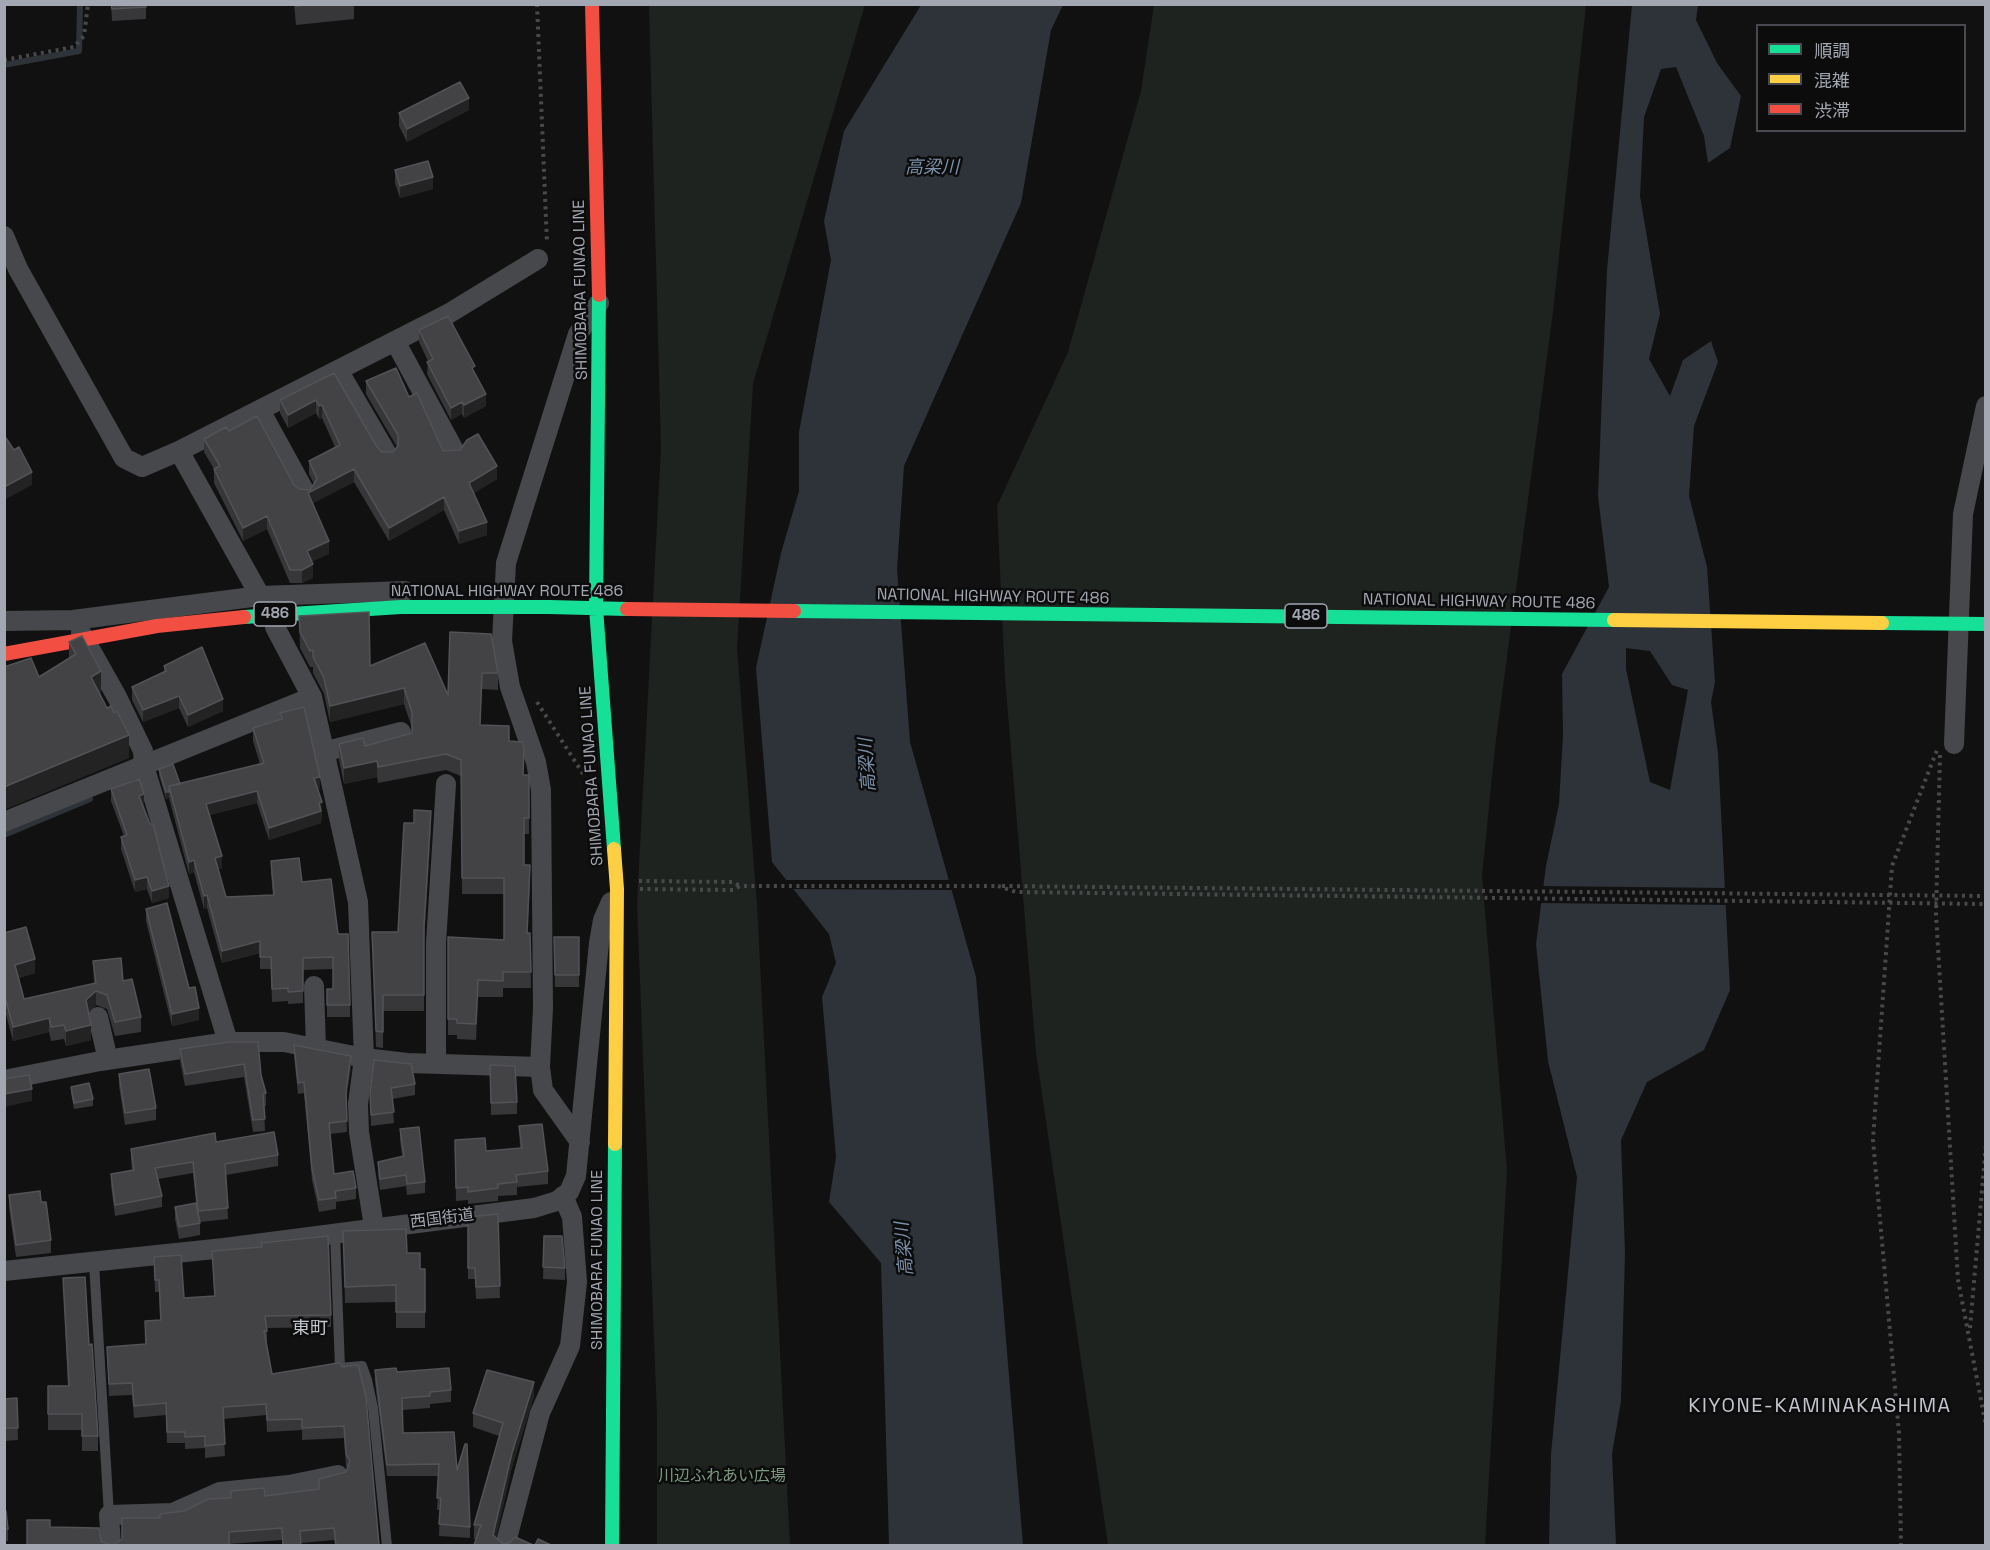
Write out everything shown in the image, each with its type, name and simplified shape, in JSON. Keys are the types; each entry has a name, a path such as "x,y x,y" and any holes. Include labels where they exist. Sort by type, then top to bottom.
{"main road":[{"name":"SHIMOBARA FUNAO LINE","path":"592,4 599,303 596,608 630,886 612,1545"},
{"name":"NATIONAL HIGHWAY ROUTE 486","path":"4,654 136,629 236,617 401,607 1986,624"}],"street":[{"path":"4,236 18,269 124,459 142,467 448,314 538,259"},
{"path":"580,1142 543,1090 540,1067 543,1008 541,790 536,762 510,687 502,641 506,563 578,334 599,303"},
{"path":"395,341 455,452"},
{"path":"338,370 387,454"},
{"path":"1954,744 1963,514 1986,406"},
{"path":"260,410 305,492"},
{"path":"178,451 262,600"},
{"path":"4,621 68,620 354,592 504,591"},
{"path":"24,671 55,652 68,620"},
{"path":"68,620 117,697 143,751 144,766 228,1042"},
{"path":"275,627 312,697 358,902 364,1058 358,1104 359,1132 374,1227"},
{"path":"4,822 312,697"},
{"path":"323,752 401,732"},
{"path":"436,1064 436,943 446,784"},
{"path":"505,1545 540,1413 570,1346 577,1282 572,1217 563,1196 569,1192 576,1176 603,920 630,886"},
{"path":"314,986 316,1049"},
{"path":"98,1017 108,1060"},
{"path":"4,1080 108,1060 228,1042 284,1042 364,1058 436,1064 540,1067"},
{"name":"西国街道","path":"4,1271 94,1263 534,1208 563,1196"},
{"path":"111,1545 109,1515 173,1513 220,1492 289,1485 338,1475"}],"lane":[{"path":"335,1234 340,1368 363,1366 367,1380 373,1408 387,1545"},
{"path":"94,1263 109,1515"}],"path":[{"path":"4,60 74,47 79,42 88,21 88,4"},
{"path":"537,4 548,244 538,259"},
{"path":"532,693 591,786"},
{"path":"1901,1545 1899,1433 1874,1140 1892,866 1940,745 1936,925 1958,1280 1986,1426"},
{"path":"630,886 733,882 740,886"},
{"path":"630,886 733,890 740,886 998,886 1985,896"},
{"path":"998,886 1016,892 1985,904"},
{"path":"1970,1335 1986,1144"}],"green space":[{"name":"川辺ふれあい広場","path":"649,5 865,5 753,384 737,648 757,905 790,1545 657,1545 657,1415 637,904 661,448"},
{"path":"1154,5 1586,5 1553,312 1495,747 1482,876 1507,1171 1485,1545 1108,1545 1036,1053 1005,677 997,506 1068,352 1141,91"}],"water":[{"name":"高梁川","path":"921,5 1063,5 1051,30 1021,203 904,466 897,569 910,742 976,977 1023,1545 889,1545 881,1263 829,1202 836,1157 822,997 836,963 829,934 772,862 756,668 781,553 799,491 799,432 831,260 824,221 844,131"},
{"path":"1632,5 1698,5 1696,20 1717,63 1741,96 1730,148 1708,163 1704,136 1676,67 1661,69 1644,117 1640,196 1660,314 1649,359 1670,396 1683,360 1711,341 1718,362 1694,426 1689,496 1707,567 1715,682 1711,702 1718,753 1730,990 1704,1050 1647,1082 1621,1140 1625,1253 1621,1401 1612,1454 1616,1545 1549,1546 1551,1454 1577,1177 1548,1061 1536,944 1546,866 1559,804 1563,735 1562,674 1609,587 1598,496 1607,270","holes":["1626,648 1650,651 1672,685 1688,690 1670,790 1650,782 1626,669"]}],"pier":[{"path":"782,880 952,880 955,890 790,889"},
{"path":"1540,886 1728,888 1728,905 1538,903"}],"building":[{"path":"111,4 146,4 146,7 112,9"},
{"path":"460,82 469,98 407,129 399,113"},
{"path":"428,161 433,177 400,186 395,170"},
{"path":"448,316 475,366 472,368 486,394 464,405 462,402 451,408 427,362 433,359 419,330"},
{"path":"396,368 409,397 417,393 443,451 460,450 467,440 478,434 497,466 469,483 487,522 459,531 444,497 389,528 354,469 308,493 329,541 307,551 313,564 302,570 290,570 267,516 243,528 214,469 220,466 204,439 226,427 229,431 257,416 294,485 299,489 310,490 317,479 309,461 340,445 322,405 319,406 316,400 288,415 280,400 334,373 377,447 382,452 393,452 398,446 398,435 366,381"},
{"path":"4,435 14,450 19,447 32,472 4,487"},
{"path":"369,612 370,666 425,643 448,695 450,632 491,634 498,673 482,673 480,725 509,726 509,741 522,742 524,748 523,775 529,775 529,818 524,818 524,865 530,865 527,933 530,933 531,972 503,972 503,981 478,980 476,1024 457,1023 457,1019 448,1019 448,937 504,940 504,878 462,878 461,760 446,754 378,767 377,761 344,768 339,744 363,738 365,746 412,733 412,712 404,688 330,706 324,678 313,657 313,650 310,651 300,632 299,616"},
{"path":"82,636 101,671 91,677 107,708 111,706 114,713 117,711 129,735 4,787 4,665 31,658 39,677 76,654 69,642"},
{"path":"202,647 223,699 188,715 179,696 143,710 132,687 166,671 164,666"},
{"path":"304,707 320,777 314,778 322,802 319,803 321,811 269,828 257,791 206,804 222,856 215,858 226,897 274,895 271,861 299,858 302,882 331,879 338,934 348,934 350,1005 327,1005 327,989 333,989 333,957 303,958 303,991 288,992 288,988 272,989 271,957 260,957 260,941 222,951 207,895 204,896 194,860 189,862 169,786 264,763 253,728 282,719 280,713"},
{"path":"173,764 180,784 169,786 169,792 166,792 159,769"},
{"path":"139,779 144,794 139,796 150,824 153,824 169,886 152,891 147,877 135,880 121,837 127,835 111,789"},
{"path":"414,810 431,811 424,926 424,995 383,995 383,1032 376,1031 372,932 398,932 404,823 414,823"},
{"path":"167,903 189,988 195,987 199,1008 172,1014 146,909"},
{"path":"26,927 35,959 15,965 24,999 96,983 93,961 121,958 123,981 132,979 141,1017 115,1022 107,995 96,991 86,1000 91,1025 66,1031 64,1025 51,1027 49,1018 13,1027 4,993 4,933"},
{"path":"554,937 579,937 579,975 555,975"},
{"path":"229,1042 258,1042 261,1075 266,1093 263,1094 265,1119 253,1120 244,1064 185,1074 180,1049"},
{"path":"294,1045 351,1056 346,1091 347,1121 329,1123 334,1174 353,1171 356,1188 335,1191 336,1198 319,1200 312,1169 304,1082 298,1083"},
{"path":"374,1060 411,1064 415,1084 391,1088 394,1112 371,1115 370,1094"},
{"path":"490,1065 515,1066 517,1102 491,1103"},
{"path":"149,1069 156,1108 125,1113 119,1074"},
{"path":"29,1075 32,1089 4,1094 4,1079"},
{"path":"89,1083 93,1099 74,1103 71,1087"},
{"path":"542,1124 548,1171 516,1175 517,1182 498,1184 498,1188 468,1192 468,1187 456,1188 455,1140 485,1138 486,1151 522,1148 519,1126"},
{"path":"419,1127 425,1182 407,1184 406,1175 380,1179 378,1162 404,1156 400,1129"},
{"path":"274,1132 278,1155 225,1164 228,1208 198,1211 193,1162 155,1168 162,1196 115,1205 111,1174 134,1170 131,1149 215,1133 216,1142"},
{"path":"40,1191 41,1202 46,1202 51,1240 16,1245 9,1195"},
{"path":"196,1203 200,1223 179,1227 175,1207"},
{"path":"498,1214 500,1286 476,1287 475,1268 468,1268 468,1217"},
{"path":"406,1229 407,1253 420,1253 420,1269 425,1269 425,1312 396,1312 396,1285 345,1287 343,1231"},
{"path":"328,1236 331,1315 265,1316 267,1331 264,1331 272,1374 338,1363 342,1367 358,1365 366,1397 379,1545 336,1545 334,1528 300,1531 301,1545 283,1545 282,1528 229,1532 229,1545 113,1545 122,1539 122,1518 160,1518 160,1514 184,1511 208,1499 231,1498 231,1491 264,1488 265,1496 319,1489 319,1479 346,1472 350,1461 346,1454 344,1426 302,1428 302,1419 267,1420 266,1404 223,1407 225,1444 205,1446 205,1436 185,1437 185,1432 167,1432 166,1403 134,1406 132,1383 109,1384 107,1347 146,1344 145,1321 161,1320 159,1280 155,1280 154,1257 181,1255 184,1298 215,1296 212,1251 262,1247 261,1243"},
{"path":"544,1236 562,1236 565,1268 543,1267"},
{"path":"85,1277 98,1436 82,1436 82,1414 48,1414 48,1386 69,1386 63,1278"},
{"path":"396,1368 397,1372 449,1368 451,1390 430,1392 430,1396 402,1398 403,1433 454,1432 457,1470 465,1444 467,1444 470,1527 439,1524 441,1498 437,1498 439,1464 387,1465 375,1370"},
{"path":"487,1370 534,1382 512,1453 493,1535 503,1544 509,1543 515,1537 533,1545 474,1545 481,1525 474,1525 503,1423 473,1413"},
{"path":"17,1398 18,1428 4,1428 4,1399"},
{"path":"4,1511 6,1511 8,1529 4,1530"},
{"path":"27,1520 50,1520 50,1527 99,1528 101,1541 111,1545 27,1545"},
{"path":"538,1539 551,1545 535,1545"}],"waterway":[{"path":"4,65 79,51 80,4"},
{"path":"4,835 90,799"}],"traffic: fast":[{"path":"599,295 596,608 614,849"},
{"path":"244,617 401,607 549,607"},
{"path":"549,607 627,609"},
{"path":"794,611 1614,620"},
{"path":"1882,623 1986,624"},
{"path":"612,1546 615,1144"}],"traffic: slow":[{"path":"1614,620 1882,623"},
{"path":"614,849 617,889 615,1144"}],"traffic: jam":[{"path":"592,4 599,295"},
{"path":"627,609 794,611"},
{"path":"4,654 157,626 244,617"}],"district":[{"name":"東町","path":"310,1329"},
{"name":"KIYONE-KAMINAKASHIMA","path":"1820,1407"}]}
